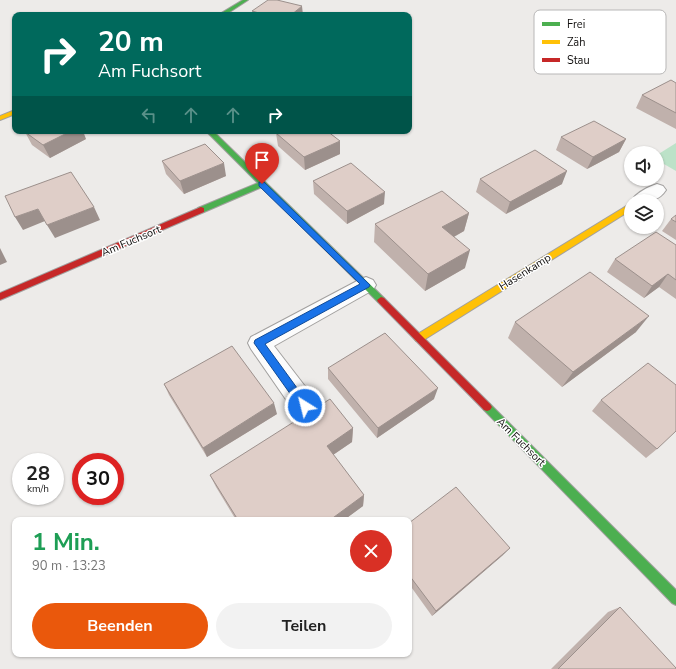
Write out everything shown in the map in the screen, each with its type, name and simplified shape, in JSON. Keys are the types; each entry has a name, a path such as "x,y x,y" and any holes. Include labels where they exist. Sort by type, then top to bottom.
{"street":[{"path":"226,12 246,0"},
{"path":"0,118 12,113"},
{"name":"Am Fuchsort","path":"212,134 419,338 676,599"},
{"name":"Am Fuchsort","path":"0,297 262,184"},
{"path":"651,194 657,190"},
{"name":"Hasenkamp","path":"419,338 624,211"},
{"path":"305,406 259,343 366,285"}],"green space":[{"path":"676,143 676,171 664,164 664,151"}],"building":[{"path":"268,0 277,0 302,6 295,12 252,11"},
{"path":"671,80 676,83 676,113 642,95"},
{"path":"594,121 626,139 593,157 561,137"},
{"path":"28,134 65,134 43,145"},
{"path":"277,134 331,134 340,141 304,157"},
{"path":"205,144 224,163 180,181 162,161"},
{"path":"535,150 567,171 510,202 480,179"},
{"path":"351,163 385,192 347,211 313,181"},
{"path":"71,172 94,207 47,225 38,209 15,217 5,196"},
{"path":"442,191 469,213 442,227 470,250 428,274 375,224"},
{"path":"676,215 676,222 671,219"},
{"path":"653,234 659,234 676,245 676,280 668,274 652,286 615,259"},
{"path":"590,272 649,316 573,372 515,322"},
{"path":"385,333 438,388 378,428 328,368"},
{"path":"232,346 274,403 203,448 164,384"},
{"path":"648,363 676,385 676,431 657,449 601,400"},
{"path":"330,399 353,428 327,446 364,495 334,517 236,517 210,475"},
{"path":"456,487 510,548 436,611 412,579 412,521"},
{"path":"620,607 676,669 558,669"}],"traffic: fast":[{"path":"226,12 246,0"},
{"path":"212,134 381,300"},
{"path":"201,210 262,184"},
{"path":"487,407 676,599"}],"traffic: slow":[{"path":"0,118 12,113"},
{"path":"419,338 624,211"}],"traffic: jam":[{"path":"0,297 201,210"},
{"path":"381,300 487,407"}],"route":[{"path":"262,184 366,285 259,343 305,406"}]}
